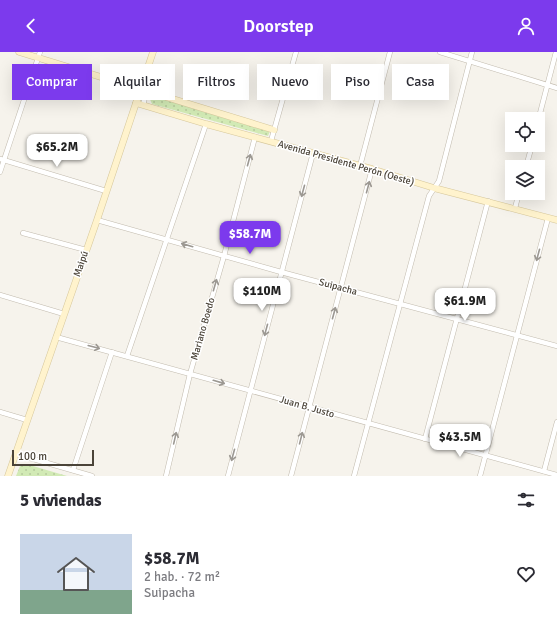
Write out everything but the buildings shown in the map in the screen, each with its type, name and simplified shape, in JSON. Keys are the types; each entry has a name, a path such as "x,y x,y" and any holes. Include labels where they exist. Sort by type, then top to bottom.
{"main road":[{"name":"Avenida Presidente Perón (Oeste)","path":"19,52 39,55 100,75"},
{"name":"Maipú","path":"149,64 153,52"},
{"name":"Avenida Presidente Perón (Oeste)","path":"175,99 274,130"},
{"name":"Maipú","path":"8,476 97,220 137,100"},
{"name":"Avenida Presidente Perón (Oeste)","path":"136,103 206,124 372,169 434,188 557,220"}],"street":[{"path":"271,141 296,52"},
{"path":"360,166 390,52"},
{"path":"440,52 557,88"},
{"path":"354,476 429,196 439,181 472,52"},
{"path":"540,112 556,52"},
{"path":"0,172 2,160 39,55"},
{"path":"143,105 144,100"},
{"path":"127,356 206,124"},
{"name":"Mariano Boedo","path":"166,476 190,374 224,256 255,137"},
{"path":"228,476 313,153"},
{"path":"2,160 106,191"},
{"path":"291,476 372,169"},
{"path":"515,208 517,200"},
{"path":"425,439 488,201"},
{"path":"480,476 548,218"},
{"name":"Suipacha","path":"97,220 281,272 557,346"},
{"path":"23,233 86,250"},
{"path":"0,295 64,314"},
{"name":"Juan B. Justo","path":"56,337 557,475"},
{"path":"73,470 112,352"},
{"path":"0,412 27,420"},
{"path":"544,472 557,422"},
{"path":"16,454 92,476"}],"green space":[{"path":"150,100 171,100 270,131 268,136 152,104"},
{"path":"26,464 67,476 16,476 20,466"}]}
